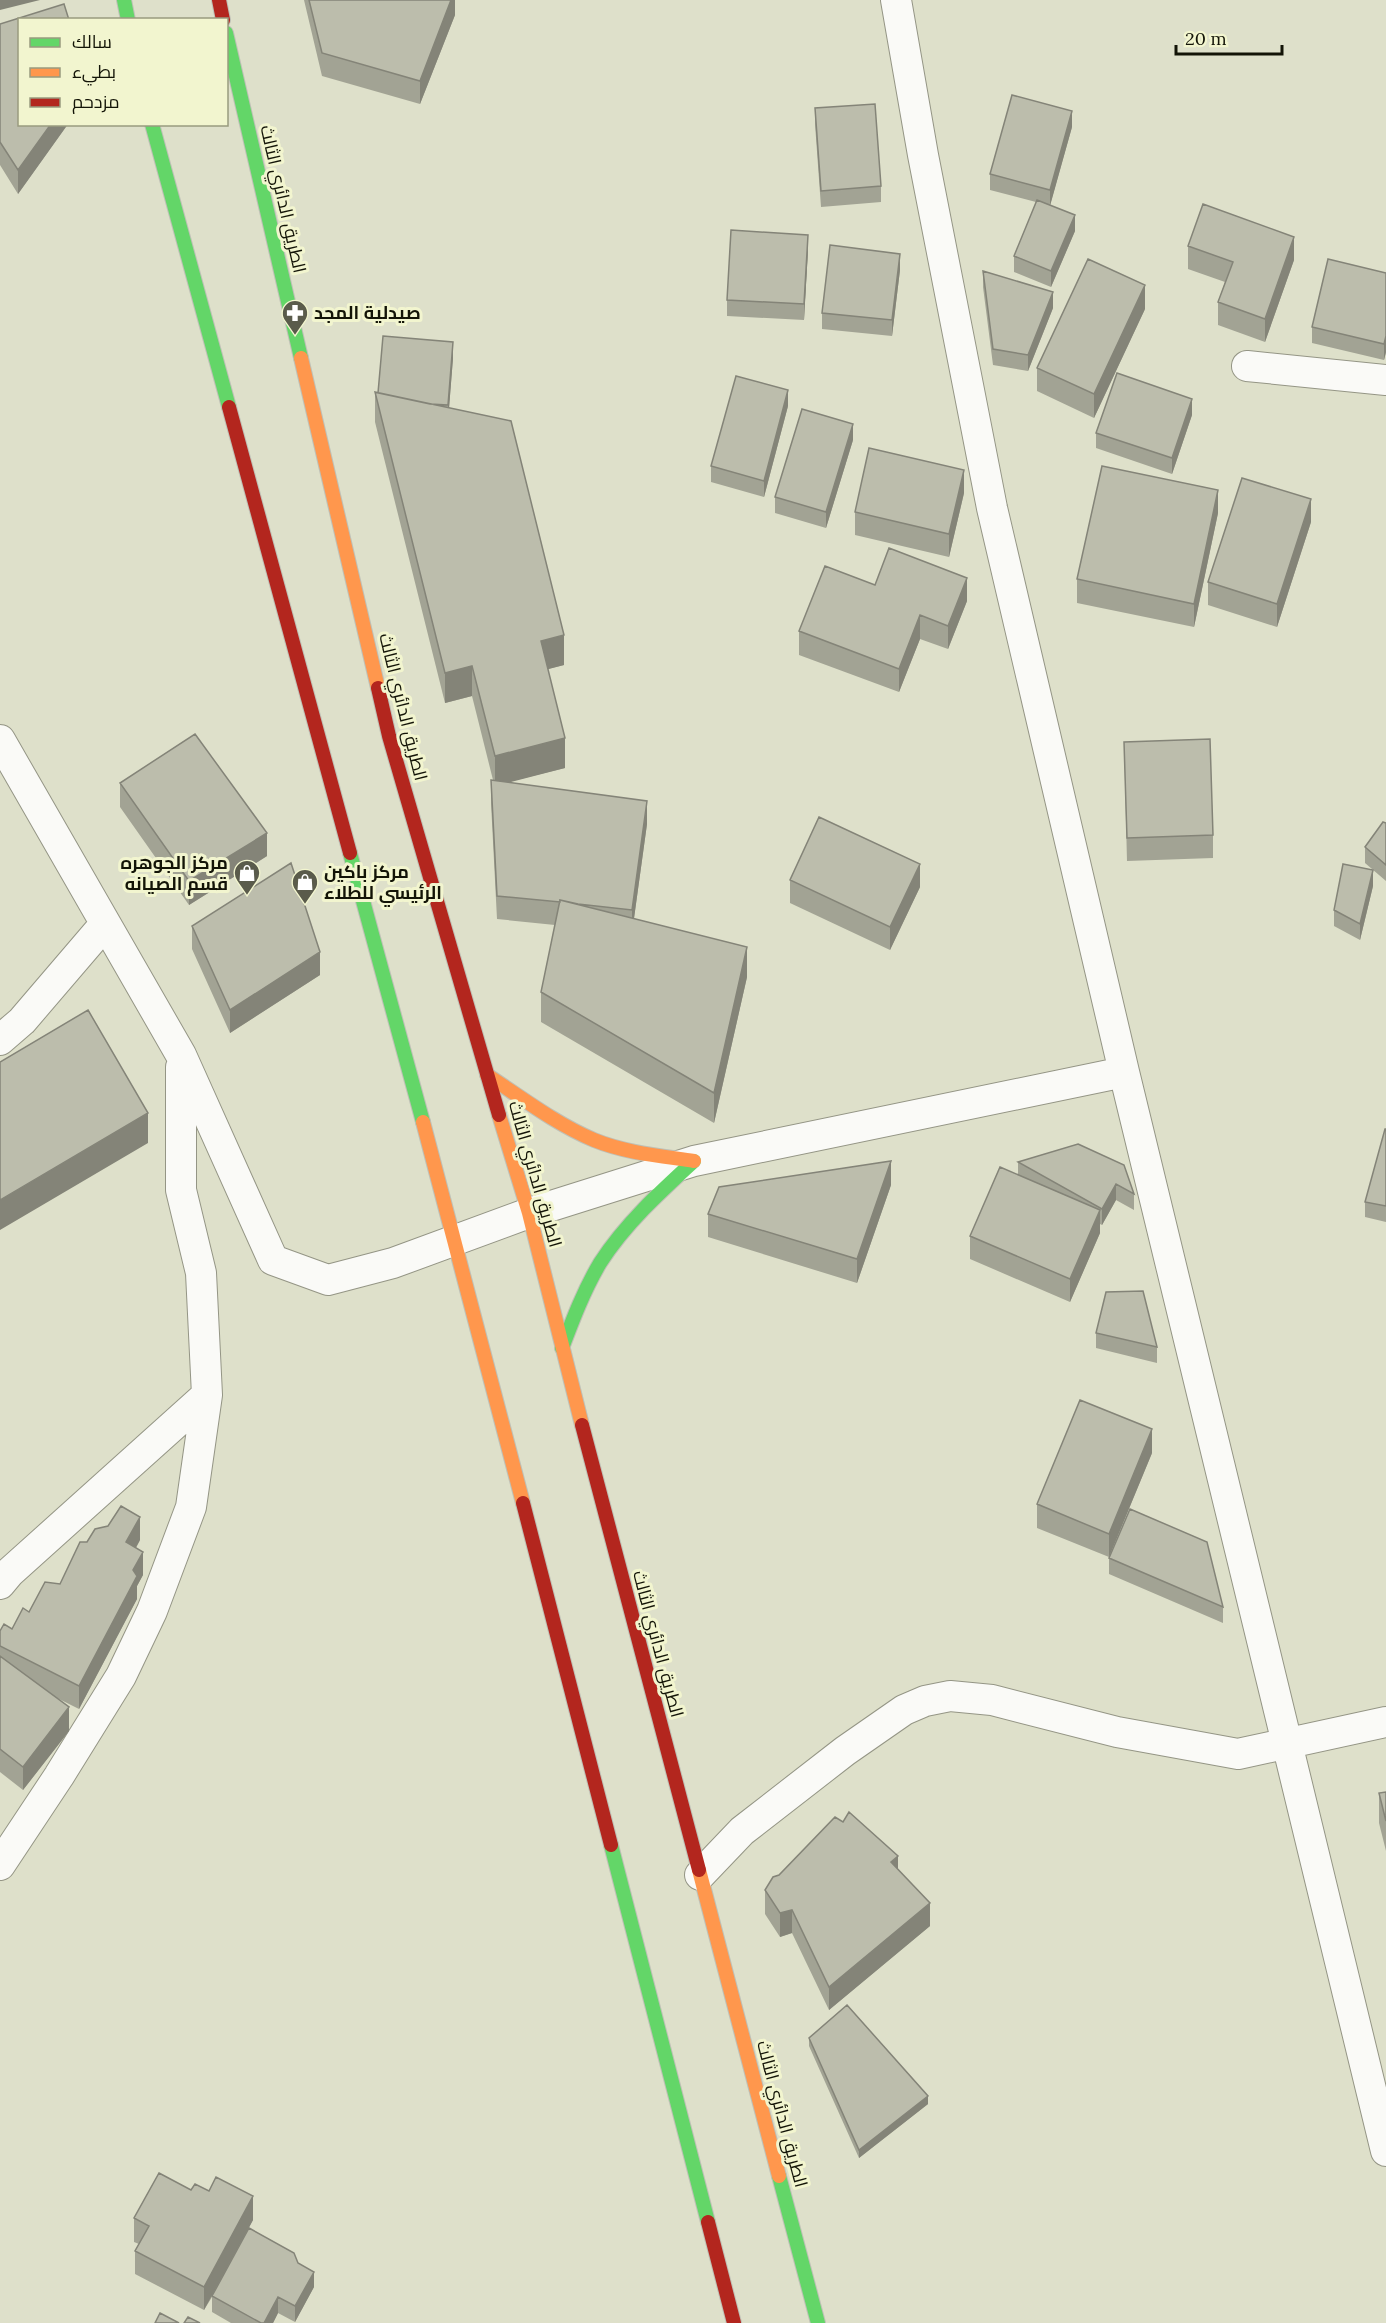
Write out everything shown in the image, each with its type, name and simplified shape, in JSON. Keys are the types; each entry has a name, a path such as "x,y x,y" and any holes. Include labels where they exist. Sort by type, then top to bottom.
{"main road":[{"path":"124,0 128,18"},
{"path":"219,0 224,18"},
{"name":"الطريق الدائري الثالث","path":"228,42 389,736 487,1076 530,1213 562,1348 818,2323"},
{"path":"153,126 455,1240 734,2323"},
{"path":"487,1076 594,1140 639,1152 694,1161"},
{"path":"562,1348 573,1318 601,1263 626,1228 694,1161"}],"street":[{"path":"896,0 923,155 992,508 1124,1072 1386,2151"},
{"path":"1247,366 1386,380"},
{"path":"0,740 181,1055 273,1260 328,1280 393,1263 530,1213 694,1161 1124,1072"},
{"path":"0,1040 22,1022 105,924"},
{"path":"0,1865 121,1676 152,1611 191,1507 207,1395 201,1273 181,1191 181,1055"},
{"path":"0,1584 10,1572 207,1395"},
{"path":"700,1875 742,1831 845,1751 904,1710 925,1701 950,1696 992,1700 1117,1732 1238,1754 1386,1722"}],"building":[{"path":"309,0 451,0 420,81 322,53"},
{"path":"64,4 68,18 19,18"},
{"path":"18,18 18,126 50,126 18,170 0,142 0,24"},
{"path":"1012,95 1072,111 1050,190 990,174"},
{"path":"875,104 881,186 821,191 815,108"},
{"path":"1037,200 1075,215 1051,271 1014,256"},
{"path":"1203,204 1294,237 1265,319 1218,302 1233,262 1188,246"},
{"path":"731,230 808,235 804,304 727,300"},
{"path":"830,245 900,254 892,320 822,313"},
{"path":"1088,259 1145,285 1094,394 1037,368"},
{"path":"1328,259 1386,273 1384,344 1312,327"},
{"path":"983,271 1053,292 1028,355 993,349"},
{"path":"383,336 453,342 448,405 430,404 378,393"},
{"path":"1117,373 1192,399 1172,458 1096,433"},
{"path":"736,376 788,390 764,481 711,466"},
{"path":"375,392 511,421 564,635 541,641 565,738 495,756 472,666 445,673"},
{"path":"802,409 853,424 826,512 775,497"},
{"path":"869,448 964,470 949,534 855,512"},
{"path":"1102,466 1218,490 1194,604 1077,579"},
{"path":"1242,478 1311,499 1277,604 1208,582"},
{"path":"889,548 967,578 948,626 920,615 899,669 799,631 825,566 875,585"},
{"path":"195,734 267,833 189,881 120,783"},
{"path":"1210,739 1213,835 1127,838 1124,742"},
{"path":"491,780 647,801 632,910 560,900 560,902 497,896"},
{"path":"819,817 920,864 890,927 790,880"},
{"path":"1383,822 1386,823 1386,865 1365,847"},
{"path":"291,863 320,952 230,1010 192,926"},
{"path":"1343,864 1373,870 1360,924 1334,910"},
{"path":"560,900 747,947 714,1093 541,992"},
{"path":"88,1010 148,1113 0,1200 0,1062"},
{"path":"1386,1129 1386,1206 1365,1202"},
{"path":"1078,1144 1124,1165 1134,1194 1116,1184 1102,1209 1018,1162"},
{"path":"891,1161 857,1259 708,1214 719,1187"},
{"path":"1000,1167 1100,1210 1070,1279 970,1236"},
{"path":"1143,1291 1157,1347 1096,1333 1106,1292"},
{"path":"1080,1400 1152,1429 1109,1534 1037,1504"},
{"path":"121,1506 140,1517 126,1542 143,1552 133,1570 137,1576 79,1686 0,1646 0,1631 4,1624 12,1629 23,1608 29,1612 45,1582 60,1584 80,1542 87,1542 95,1529 108,1526"},
{"path":"1130,1509 1207,1542 1223,1607 1109,1558"},
{"path":"0,1656 69,1707 23,1767 0,1749"},
{"path":"1386,1792 1386,1821 1379,1793"},
{"path":"849,1812 898,1856 891,1862 930,1903 829,1987 792,1910 780,1913 765,1890 773,1877 779,1875 835,1817 843,1822"},
{"path":"847,2005 928,2096 859,2150 809,2038"},
{"path":"159,2173 191,2190 195,2184 209,2191 216,2177 253,2196 204,2287 135,2251 149,2226 134,2218"},
{"path":"249,2228 294,2253 298,2263 314,2272 295,2306 278,2297 264,2323 212,2296"},
{"path":"160,2313 179,2323 155,2323"},
{"path":"188,2317 200,2323 184,2323"}],"traffic: fast":[{"path":"124,0 128,18"},
{"path":"228,42 301,358"},
{"path":"153,126 229,407"},
{"path":"350,853 423,1122"},
{"path":"562,1348 600,1263 620,1235 694,1161"},
{"path":"611,1845 708,2222"},
{"path":"779,2176 818,2323"}],"traffic: slow":[{"path":"301,358 378,688"},
{"path":"487,1075 553,1118 594,1140 631,1151 694,1161"},
{"path":"499,1115 529,1213 582,1425"},
{"path":"423,1122 523,1503"},
{"path":"699,1870 779,2176"}],"traffic: jam":[{"path":"219,0 223,18"},
{"path":"229,407 350,853"},
{"path":"378,688 389,736 499,1115"},
{"path":"582,1425 699,1870"},
{"path":"523,1503 611,1845"},
{"path":"708,2222 734,2323"}],"place":[{"name":"صيدلية المجد","path":"295,336"},
{"name":"مركز الجوهره قسم الصيانه","path":"247,896"},
{"name":"مركز باكين الرئيسي للطلاء","path":"305,905"}]}
